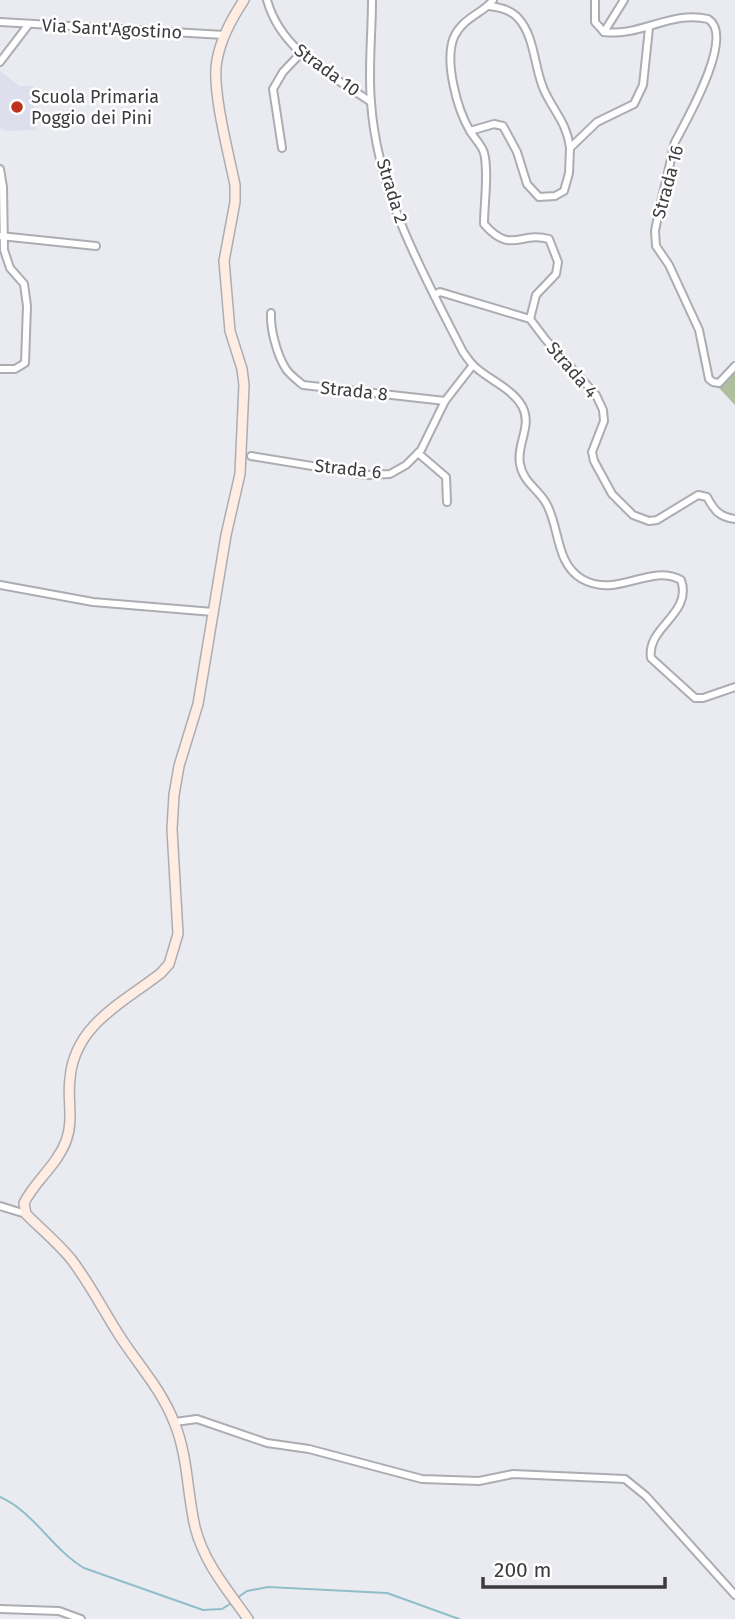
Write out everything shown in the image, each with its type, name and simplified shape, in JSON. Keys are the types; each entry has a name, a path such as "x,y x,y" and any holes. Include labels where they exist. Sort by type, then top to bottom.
{"street":[{"path":"26,1214 24,1203 29,1193 57,1159 65,1143 71,1124 69,1080 72,1065 85,1035 103,1014 161,973 169,964 178,934 172,830 174,795 179,766 198,704 226,535 240,474 244,385 230,331 223,261 235,202 235,185 216,80 216,62 224,35 244,0"},
{"name":"Strada 10","path":"267,0 272,20 294,48 371,102"},
{"name":"Strada 2","path":"372,0 371,102 388,188 413,255 472,365"},
{"path":"595,0 595,22 604,32 616,34 681,17 709,19 726,27"},
{"path":"604,32 624,0"},
{"path":"434,295 440,292 530,319 536,295 556,274 558,262 549,239 539,236 523,241 501,239 484,223 484,151 470,131 461,114 453,81 451,50 455,36 463,25 491,3 517,15 524,25 544,89 568,131 569,173 564,191 555,196 539,197 527,184 517,152 503,126 494,124 470,131"},
{"name":"Via Sant'Agostino","path":"0,22 224,35"},
{"path":"0,62 29,24"},
{"path":"570,148 597,122 634,104 643,85 649,27"},
{"path":"282,148 273,89 283,72 301,53"},
{"name":"Strada 16","path":"707,100 675,143 655,231 656,246 699,330 709,377 715,383 721,382 735,366"},
{"path":"0,169 3,187 4,250 10,268 23,284 27,306 25,363 15,369 0,369"},
{"path":"2,237 96,246"},
{"name":"Strada 8","path":"271,313 281,360 287,372 303,385 445,401"},
{"name":"Strada 4","path":"530,319 546,341 596,395 603,410 604,421 592,452 612,495 633,515 649,521 657,520 698,495 707,497 714,511 735,519"},
{"path":"472,365 521,404 527,418 519,460 522,472 547,506 553,520 556,539 568,565 578,576 590,583 605,586 624,584 655,575 672,575 681,580 684,588 682,599 677,612 657,634 649,649 651,658 695,698 703,698 735,687"},
{"name":"Strada 6","path":"251,456 367,475 390,474 406,465 418,453 445,401 472,365"},
{"path":"418,453 446,477 447,502"},
{"path":"0,585 93,602 213,612"},
{"path":"0,1206 26,1214 70,1258 123,1341 155,1384 175,1422 195,1527 202,1550 209,1566 247,1619"},
{"path":"175,1422 197,1419 267,1443 309,1450 422,1479 479,1481 513,1474 625,1479 646,1496 735,1595"},
{"path":"0,1609 59,1611 81,1619"}],"shaded area":[{"name":"Scuola Primaria Poggio dei Pini","path":"0,71 19,86 33,86 36,130 5,131 0,127"}],"green space":[{"path":"735,371 735,405 717,386"}],"waterway":[{"path":"0,1497 23,1512 62,1551 84,1568 203,1610 222,1609 233,1602"},
{"path":"237,1598 247,1591 268,1587 387,1593 459,1619"}],"place":[{"name":"Scuola Primaria Poggio dei Pini","path":"17,107"}]}
